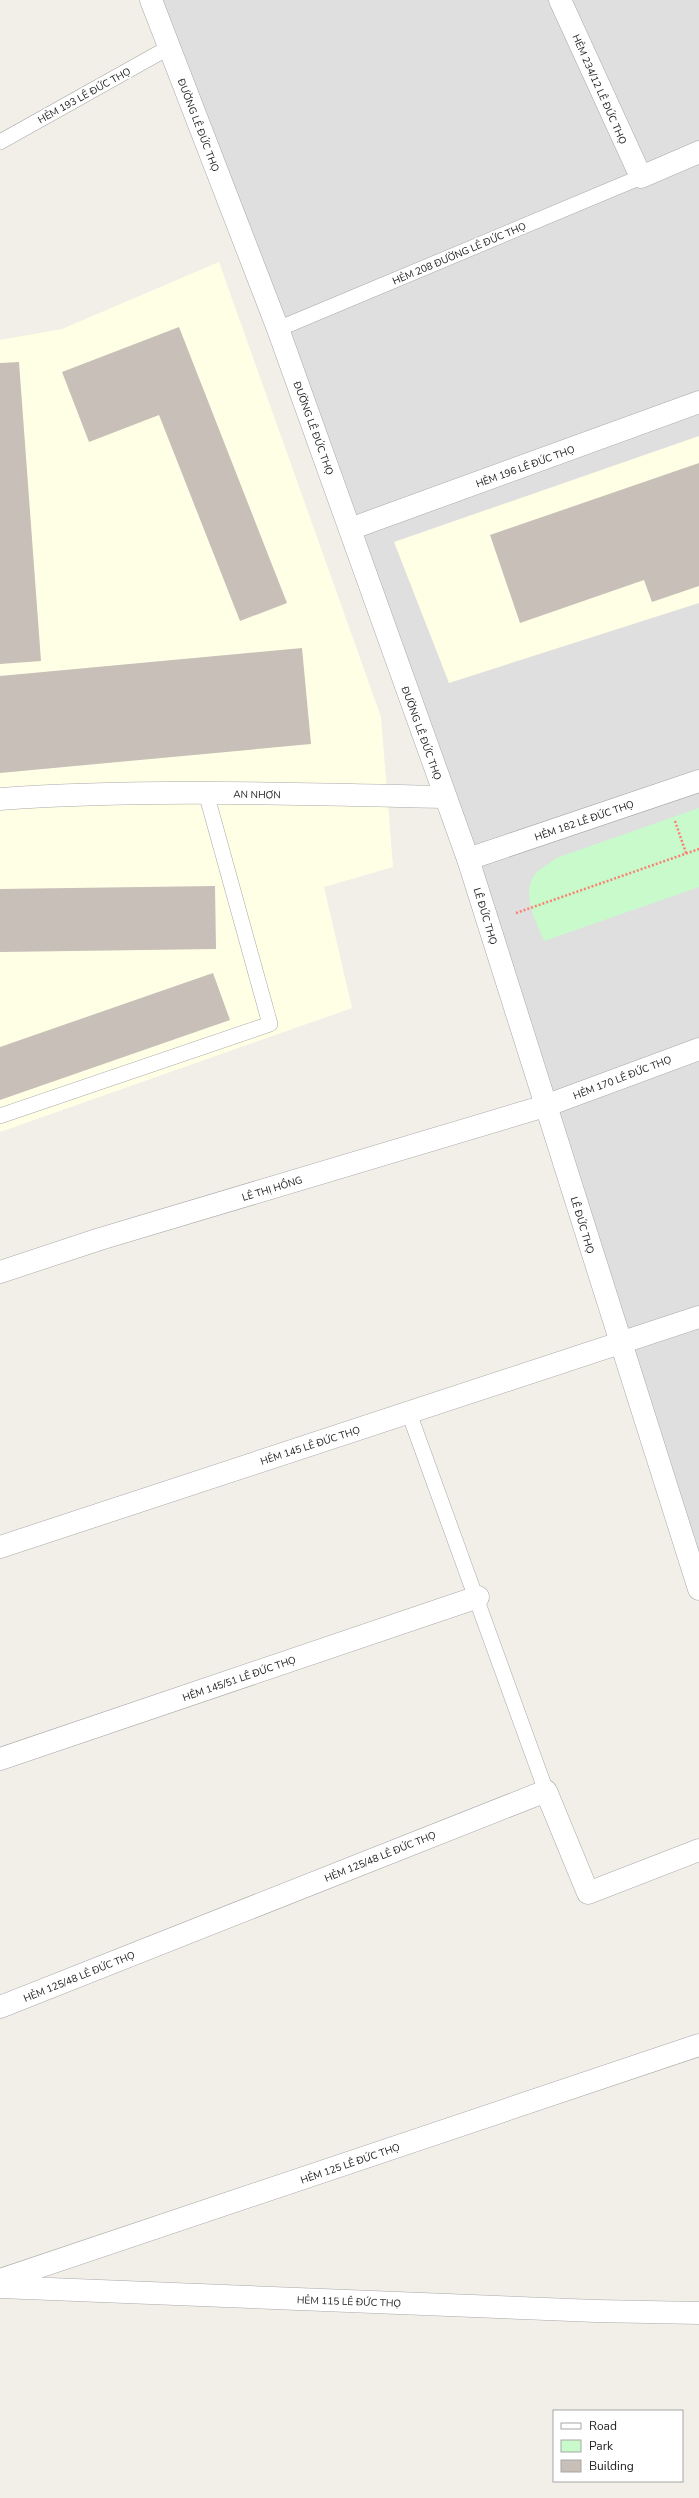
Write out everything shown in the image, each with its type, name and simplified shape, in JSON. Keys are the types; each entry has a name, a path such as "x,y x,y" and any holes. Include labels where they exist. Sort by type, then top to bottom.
{"street":[{"name":"ĐƯỜNG LÊ ĐỨC THỌ","path":"151,0 168,48 278,329 468,859"},
{"name":"HẺM 234/12 LÊ ĐỨC THỌ","path":"560,0 641,177"},
{"path":"641,177 699,152"},
{"name":"HẺM 196 LÊ ĐỨC THỌ","path":"350,529 699,402"},
{"name":"HẺM 182 LÊ ĐỨC THỌ","path":"468,859 699,781"},
{"name":"AN NHƠN","path":"0,799 70,794 206,793 445,798"},
{"name":"LÊ ĐỨC THỌ","path":"468,859 619,1342 699,1589"},
{"name":"HẺM 170 LÊ ĐỨC THỌ","path":"545,1106 699,1049"},
{"name":"LÊ THỊ HỒNG","path":"0,1272 100,1239 545,1106"},
{"name":"HẺM 145 LÊ ĐỨC THỌ","path":"0,1547 409,1413 619,1342 699,1317"},
{"name":"HẺM 145/51 LÊ ĐỨC THỌ","path":"0,1759 478,1597"},
{"path":"546,1790 588,1893 699,1850"},
{"name":"HẺM 125/48 LÊ ĐỨC THỌ","path":"0,2007 546,1790"},
{"name":"HẺM 125 LÊ ĐỨC THỌ","path":"0,2280 699,2045"},
{"name":"HẺM 115 LÊ ĐỨC THỌ","path":"0,2288 596,2311 699,2312"}],"lane":[{"name":"HẺM 193 LÊ ĐỨC THỌ","path":"0,142 168,48"},
{"name":"HẺM 208 ĐƯỜNG LÊ ĐỨC THỌ","path":"278,329 641,177"},
{"path":"0,1116 270,1024 206,793"},
{"path":"409,1413 478,1597 546,1790"}],"path":[{"path":"488,923 699,849"}],"shaded area":[{"path":"143,0 699,0 699,1572 386,633"},
{"path":"219,262 381,717 393,867 324,887 352,1008 0,1132 0,340 62,329"},
{"path":"699,436 699,603 449,683 394,542"}],"green space":[{"path":"699,808 699,887 544,941 534,916 529,898 531,881 538,871 556,858"}],"building":[{"path":"179,327 287,603 240,621 159,415 89,442 62,372"},
{"path":"19,362 41,661 0,664 0,363"},
{"path":"699,463 699,586 652,602 644,580 520,623 490,535"},
{"path":"302,648 311,744 0,773 0,676"},
{"path":"215,886 216,949 0,952 0,889"},
{"path":"213,973 230,1020 0,1100 0,1047"}]}
